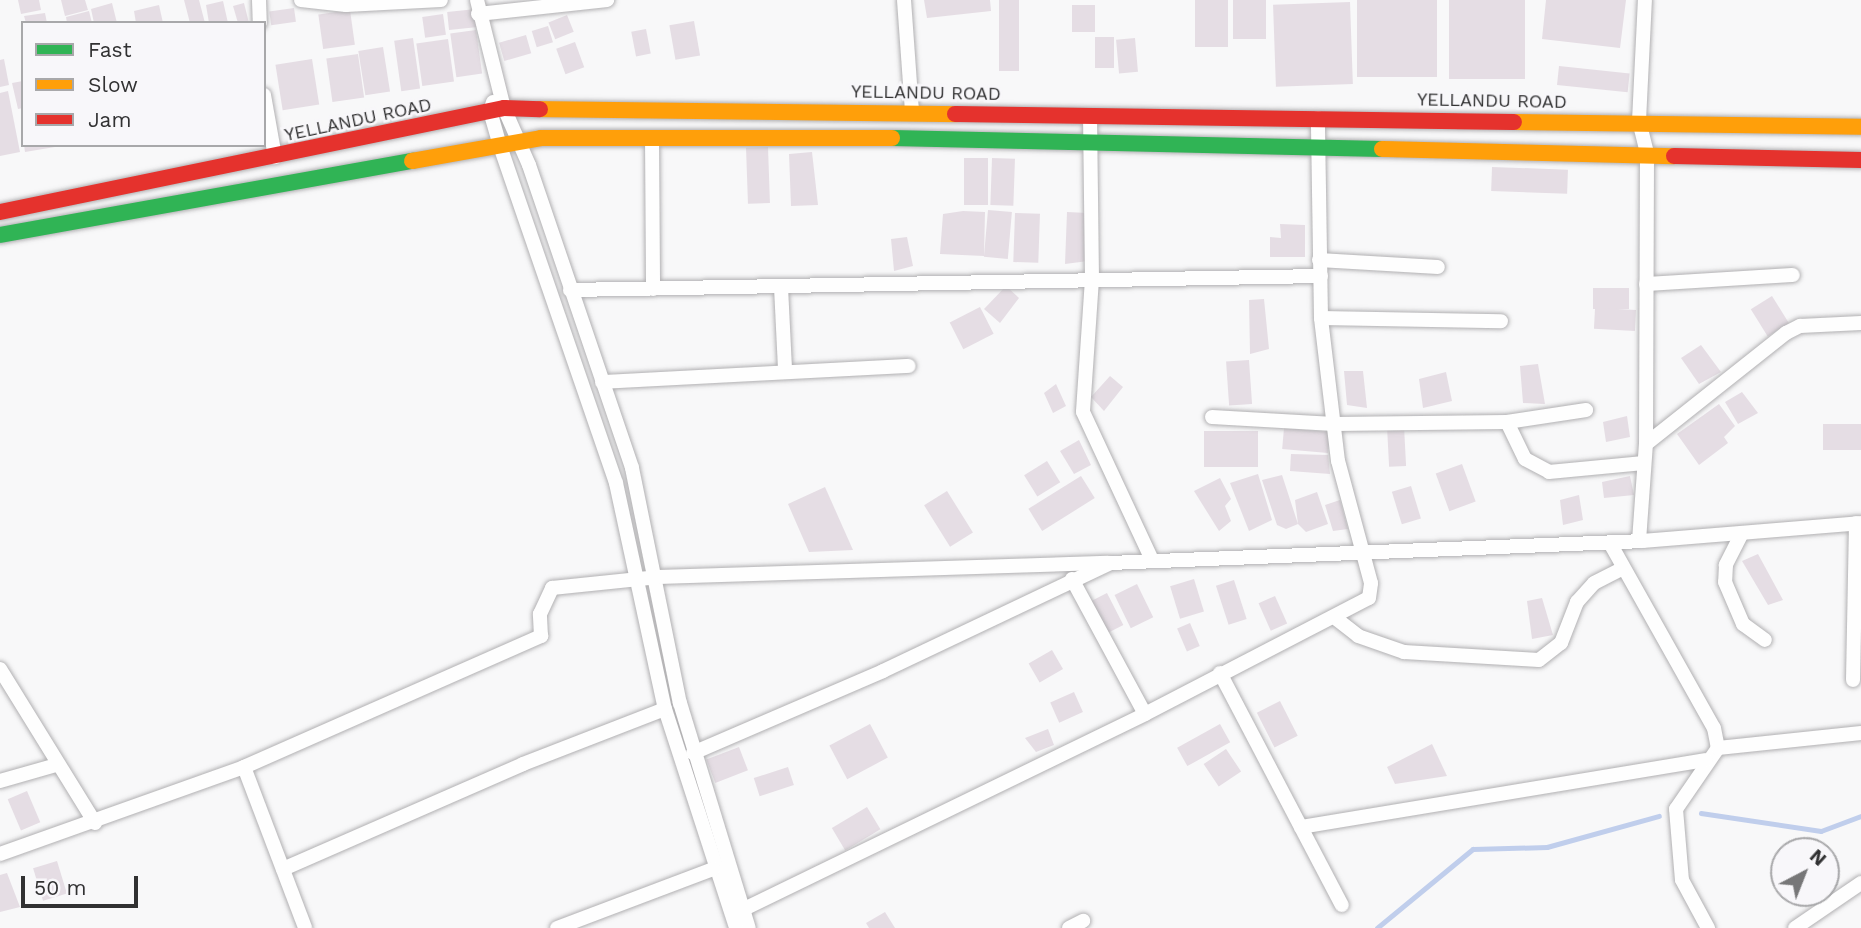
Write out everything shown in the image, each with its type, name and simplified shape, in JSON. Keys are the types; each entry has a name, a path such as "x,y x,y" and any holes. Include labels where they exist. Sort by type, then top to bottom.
{"main road":[{"name":"YELLANDU ROAD","path":"0,212 497,110 1639,121 1861,127"},
{"path":"0,235 520,142 652,137 1647,153 1861,160"}],"street":[{"path":"259,0 260,21"},
{"path":"301,0 346,5 441,0"},
{"path":"607,0 478,7 498,87 500,146 616,483 639,579 665,709 713,869 736,928"},
{"path":"904,0 912,112"},
{"path":"1639,541 1646,444 1647,153 1639,121 1645,0"},
{"path":"266,106 275,157"},
{"path":"497,110 520,142 632,468 658,578 693,753 749,928"},
{"path":"1090,115 1092,279 1083,412 1151,558"},
{"path":"742,910 1145,714 1369,598 1371,583 1361,550 1334,424 1321,318 1318,118"},
{"path":"652,137 653,289"},
{"path":"1319,260 1438,267"},
{"path":"1646,284 1793,275"},
{"path":"570,290 1321,276"},
{"path":"781,287 785,370"},
{"path":"1321,318 1501,321"},
{"path":"1646,444 1786,333 1800,326 1861,323"},
{"path":"602,382 785,370 909,366"},
{"path":"1212,417 1334,424 1507,422 1586,410"},
{"path":"1507,422 1525,459 1549,472 1644,463"},
{"path":"0,854 95,823 244,767 541,636 540,614 552,587 639,579 1025,561 1110,563 1151,558 1610,543 1858,523 1853,680"},
{"path":"1742,533 1724,573 1725,582 1743,624 1765,639"},
{"path":"1610,543 1621,569 1714,728 1718,748"},
{"path":"693,753 883,671 1110,563"},
{"path":"1334,617 1358,636 1404,652 1538,660 1561,643 1577,602 1594,583 1621,569"},
{"path":"1072,579 1145,714"},
{"path":"0,669 56,765 95,823"},
{"path":"1220,673 1342,905"},
{"path":"283,869 523,764 665,709"},
{"path":"1708,928 1682,880 1676,809 1704,760 1718,748 1861,733"},
{"path":"1301,827 1704,760"},
{"path":"0,781 56,765"},
{"path":"244,767 305,928"},
{"path":"557,928 713,869"},
{"path":"1794,928 1861,883"},
{"path":"1069,928 1083,921"}],"building":[{"path":"18,0 39,0 41,10 21,14"},
{"path":"61,0 85,0 88,10 65,16"},
{"path":"184,0 199,0 204,21 189,21"},
{"path":"924,0 990,0 991,11 927,18"},
{"path":"999,0 1019,0 1019,71 999,71"},
{"path":"1195,0 1228,0 1228,47 1195,47"},
{"path":"1233,0 1266,0 1266,39 1233,39"},
{"path":"1357,0 1437,0 1437,77 1357,77"},
{"path":"1449,0 1525,0 1525,79 1449,79"},
{"path":"1546,0 1626,0 1620,48 1542,39"},
{"path":"223,1 228,21 209,21 206,5"},
{"path":"1350,2 1353,84 1276,87 1273,5"},
{"path":"112,3 116,21 94,21 91,9"},
{"path":"244,3 248,21 237,21 233,6"},
{"path":"159,5 163,21 136,21 134,11"},
{"path":"1072,5 1095,5 1095,32 1072,32"},
{"path":"294,8 296,22 271,25 269,11"},
{"path":"476,9 478,27 449,30 447,12"},
{"path":"350,10 355,45 323,49 318,14"},
{"path":"89,11 92,21 67,21 66,17"},
{"path":"45,13 47,21 25,21 24,16"},
{"path":"443,14 446,35 425,38 422,17"},
{"path":"567,15 574,32 555,39 548,22"},
{"path":"694,21 700,55 675,60 669,25"},
{"path":"548,26 553,42 537,47 532,31"},
{"path":"646,29 651,54 636,56 631,32"},
{"path":"476,30 482,74 456,77 450,34"},
{"path":"526,35 531,53 504,61 499,43"},
{"path":"1095,37 1114,37 1114,68 1095,68"},
{"path":"413,38 420,89 401,91 394,41"},
{"path":"1135,38 1138,72 1119,74 1116,40"},
{"path":"448,39 454,82 422,86 416,43"},
{"path":"575,42 584,67 565,74 556,49"},
{"path":"383,47 390,91 365,95 358,51"},
{"path":"358,54 364,98 332,102 326,58"},
{"path":"4,59 9,85 0,87 0,60"},
{"path":"312,59 319,104 283,110 275,65"},
{"path":"1559,66 1630,73 1628,92 1557,85"},
{"path":"21,81 21,108 18,109 12,83"},
{"path":"8,91 20,152 0,156 0,93"},
{"path":"24,147 55,147 25,152"},
{"path":"768,147 770,203 748,204 746,148"},
{"path":"812,152 818,205 791,206 789,154"},
{"path":"964,158 988,158 988,205 964,205"},
{"path":"992,158 1015,159 1013,206 990,205"},
{"path":"1492,167 1568,170 1567,194 1491,191"},
{"path":"988,210 1012,212 1008,259 984,257"},
{"path":"985,212 984,256 940,254 943,214"},
{"path":"1067,212 1088,213 1088,261 1065,264"},
{"path":"1015,213 1040,214 1038,263 1013,262"},
{"path":"1280,224 1305,225 1305,257 1270,257 1270,237 1281,238"},
{"path":"907,237 913,266 894,271 891,239"},
{"path":"1006,286 1019,298 1000,323 984,309"},
{"path":"1593,288 1629,288 1629,309 1593,309"},
{"path":"1772,296 1789,323 1768,336 1751,309"},
{"path":"1264,299 1269,349 1250,354 1249,300"},
{"path":"980,307 994,334 963,349 950,322"},
{"path":"1595,308 1636,310 1635,331 1594,329"},
{"path":"1701,345 1721,372 1699,384 1681,358"},
{"path":"1249,360 1252,404 1229,405 1226,362"},
{"path":"1538,364 1545,404 1523,403 1520,366"},
{"path":"1344,371 1363,371 1367,408 1347,405"},
{"path":"1446,372 1452,401 1423,408 1419,379"},
{"path":"1110,376 1123,387 1104,411 1091,397"},
{"path":"1056,384 1066,406 1053,413 1044,393"},
{"path":"1742,392 1758,413 1738,424 1725,402"},
{"path":"1719,404 1735,426 1724,437 1728,443 1699,465 1677,434"},
{"path":"1627,416 1630,437 1606,442 1603,422"},
{"path":"1823,424 1861,424 1861,450 1823,450"},
{"path":"1404,426 1406,466 1389,467 1387,427"},
{"path":"1284,428 1330,432 1328,453 1282,449"},
{"path":"1204,431 1258,431 1258,467 1204,467"},
{"path":"1079,440 1091,465 1074,474 1060,451"},
{"path":"1291,454 1328,455 1330,474 1290,471"},
{"path":"1047,461 1060,482 1037,497 1024,475"},
{"path":"1462,464 1476,502 1449,511 1436,474"},
{"path":"1258,474 1272,520 1249,531 1230,483"},
{"path":"1282,475 1298,524 1286,529 1277,525 1262,480"},
{"path":"1081,476 1095,498 1042,531 1028,509"},
{"path":"1630,476 1634,495 1604,498 1602,482"},
{"path":"1220,478 1231,499 1225,506 1231,521 1219,531 1194,491"},
{"path":"1411,486 1421,519 1402,524 1392,492"},
{"path":"825,487 853,550 809,552 788,504"},
{"path":"947,491 973,533 950,547 924,505"},
{"path":"1317,492 1328,524 1306,532 1298,524 1295,500"},
{"path":"1579,495 1583,520 1563,525 1560,500"},
{"path":"1340,500 1348,529 1333,531 1325,505"},
{"path":"1758,554 1783,600 1768,605 1742,561"},
{"path":"1194,579 1204,612 1180,619 1170,586"},
{"path":"1234,580 1247,619 1229,625 1216,586"},
{"path":"1137,584 1153,617 1131,628 1115,595"},
{"path":"1107,593 1123,625 1105,635 1088,603"},
{"path":"1275,596 1287,623 1271,631 1259,603"},
{"path":"1542,598 1553,635 1532,639 1527,601"},
{"path":"1190,623 1200,646 1187,651 1177,628"},
{"path":"1052,650 1063,669 1040,683 1029,664"},
{"path":"1074,692 1083,712 1059,723 1050,703"},
{"path":"1280,701 1298,736 1275,748 1257,713"},
{"path":"870,724 888,758 847,779 829,746"},
{"path":"1220,724 1230,742 1187,766 1177,748"},
{"path":"1048,729 1054,745 1036,752 1025,738"},
{"path":"1432,744 1447,776 1395,784 1387,767"},
{"path":"739,747 748,770 715,783 706,760"},
{"path":"1226,749 1241,771 1219,786 1204,764"},
{"path":"788,767 794,785 760,796 754,778"},
{"path":"27,791 40,822 21,831 8,799"},
{"path":"867,807 880,829 845,850 832,828"},
{"path":"57,861 67,894 43,901 33,868"},
{"path":"7,873 20,907 0,912 0,875"},
{"path":"885,912 895,928 869,928 866,923"}],"waterway":[{"path":"1701,813 1821,831 1861,816"},
{"path":"1377,928 1473,849 1547,847 1659,816"}],"traffic: fast":[{"path":"892,138 1382,149"},
{"path":"0,235 412,161"}],"traffic: slow":[{"path":"540,109 955,114"},
{"path":"1514,122 1861,127"},
{"path":"412,161 541,138 892,138"},
{"path":"1382,149 1674,156"}],"traffic: jam":[{"path":"0,212 504,108 540,109"},
{"path":"955,114 1514,122"},
{"path":"1674,156 1861,160"}]}
